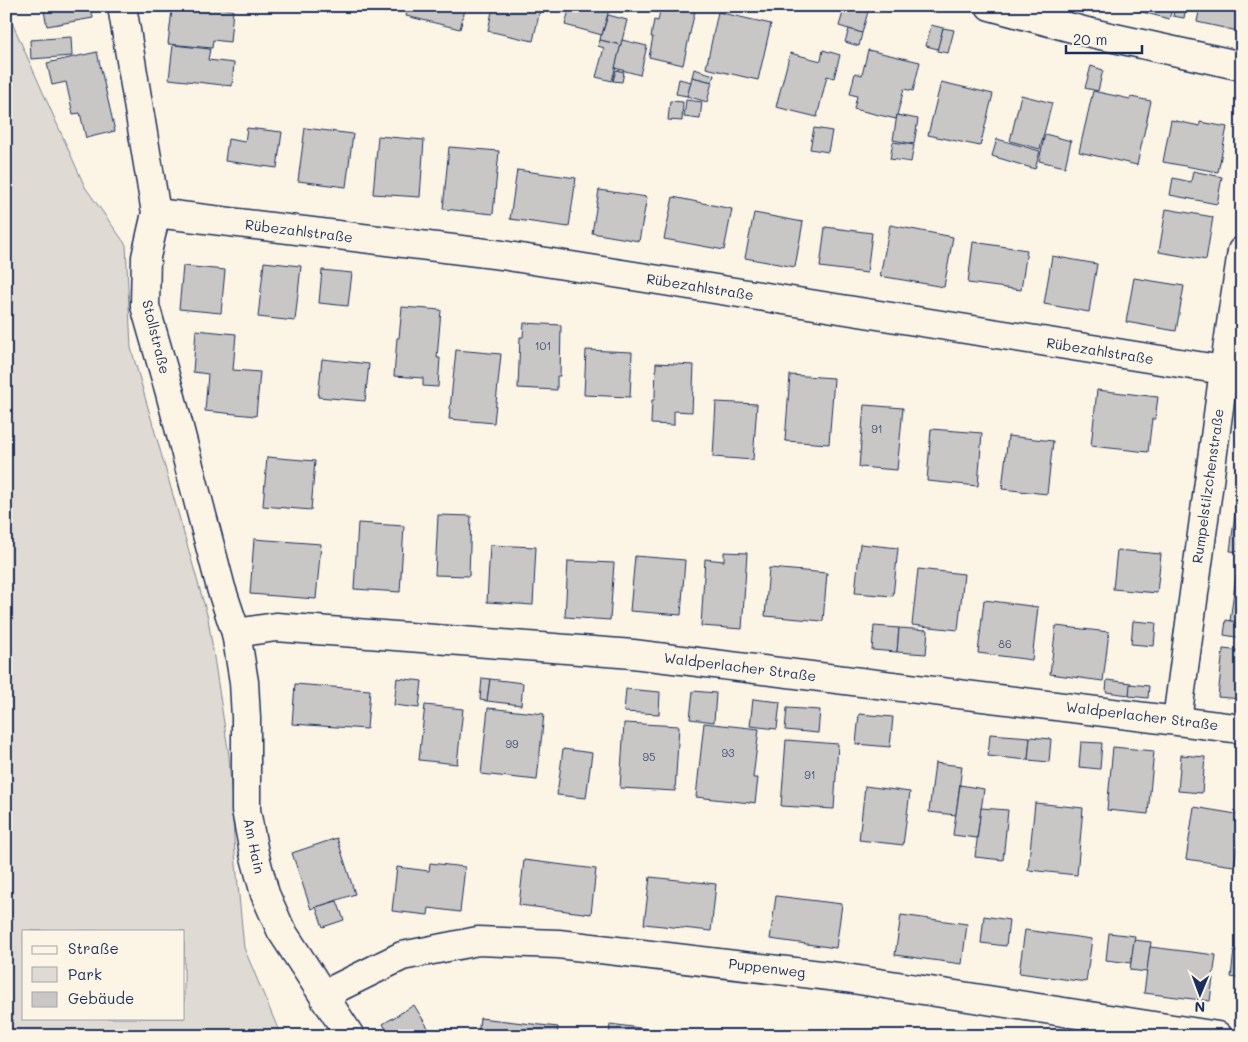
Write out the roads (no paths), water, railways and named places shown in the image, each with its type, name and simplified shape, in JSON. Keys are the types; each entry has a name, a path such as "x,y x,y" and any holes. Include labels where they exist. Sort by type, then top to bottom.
{"street":[{"name":"Stollstraße","path":"122,6 156,213 146,257 145,306 221,588 236,633"},
{"path":"990,6 1087,32 1242,66"},
{"name":"Rübezahlstraße","path":"156,213 502,256 1233,372"},
{"name":"Rumpelstilzchenstraße","path":"1177,720 1233,372 1242,252"},
{"name":"Waldperlacher Straße","path":"236,633 276,627 633,654 1242,729"},
{"name":"Am Hain","path":"236,633 244,682 246,810 265,894 281,930 350,1036"},
{"name":"Puppenweg","path":"326,1001 337,988 402,956 478,941 540,943 846,978 1218,1036"}]}
